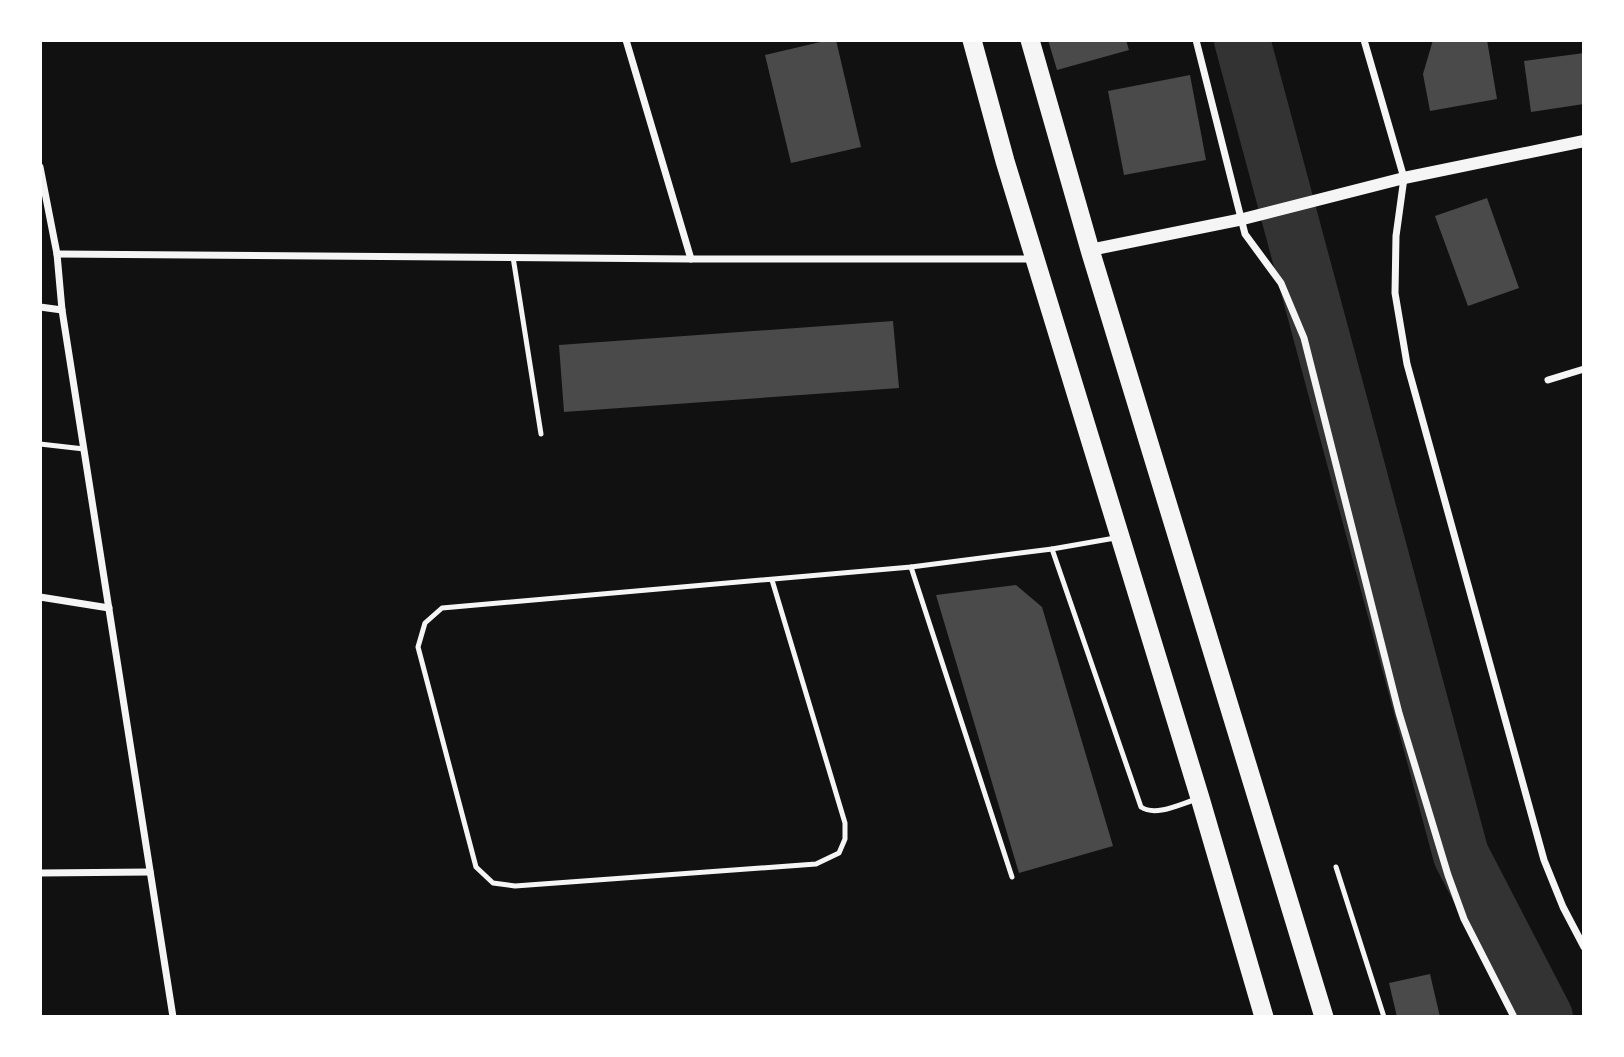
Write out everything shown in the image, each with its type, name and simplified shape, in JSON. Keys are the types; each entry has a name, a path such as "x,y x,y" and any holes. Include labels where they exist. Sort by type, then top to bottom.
{"highway":[{"path":"972,40 1004,161 1200,798 1260,1012"},
{"path":"1030,40 1090,250 1324,1017"}],"street":[{"path":"626,40 691,259"},
{"path":"1196,40 1245,234 1281,284 1304,338 1399,713 1448,875 1464,919 1514,1017"},
{"path":"1364,40 1404,178 1396,236 1395,293 1407,364 1545,860 1563,907 1584,947"},
{"path":"1090,250 1242,219 1404,178 1584,141"},
{"path":"40,167 57,254 62,310 173,1017"},
{"path":"57,254 1035,259"},
{"path":"40,307 62,310"},
{"path":"1548,380 1584,369"},
{"path":"40,597 109,608"},
{"path":"40,873 150,872"}],"lane":[{"path":"513,257 541,434"},
{"path":"40,444 84,449"},
{"path":"772,580 845,823 845,839 839,853 816,864 515,886 493,883 476,867 418,647 425,623 442,608 911,567 1052,549 1118,537"},
{"path":"1052,549 1141,807 1147,811 1155,811 1200,798"},
{"path":"911,567 1012,877"},
{"path":"1336,867 1384,1017"}],"building":[{"path":"836,40 861,147 791,163 765,55"},
{"path":"1048,40 1126,40 1129,50 1057,70"},
{"path":"1433,40 1487,40 1497,99 1430,111 1423,74"},
{"path":"1584,53 1584,104 1531,112 1524,61"},
{"path":"1190,75 1206,160 1124,175 1108,91"},
{"path":"1487,198 1519,288 1468,306 1435,216"},
{"path":"893,321 899,388 564,412 559,345"},
{"path":"1016,585 1042,607 1113,846 1019,873 936,595"},
{"path":"1430,974 1440,1017 1397,1017 1389,983"}],"waterway":[{"path":"1242,40 1461,855 1545,1017"}]}
